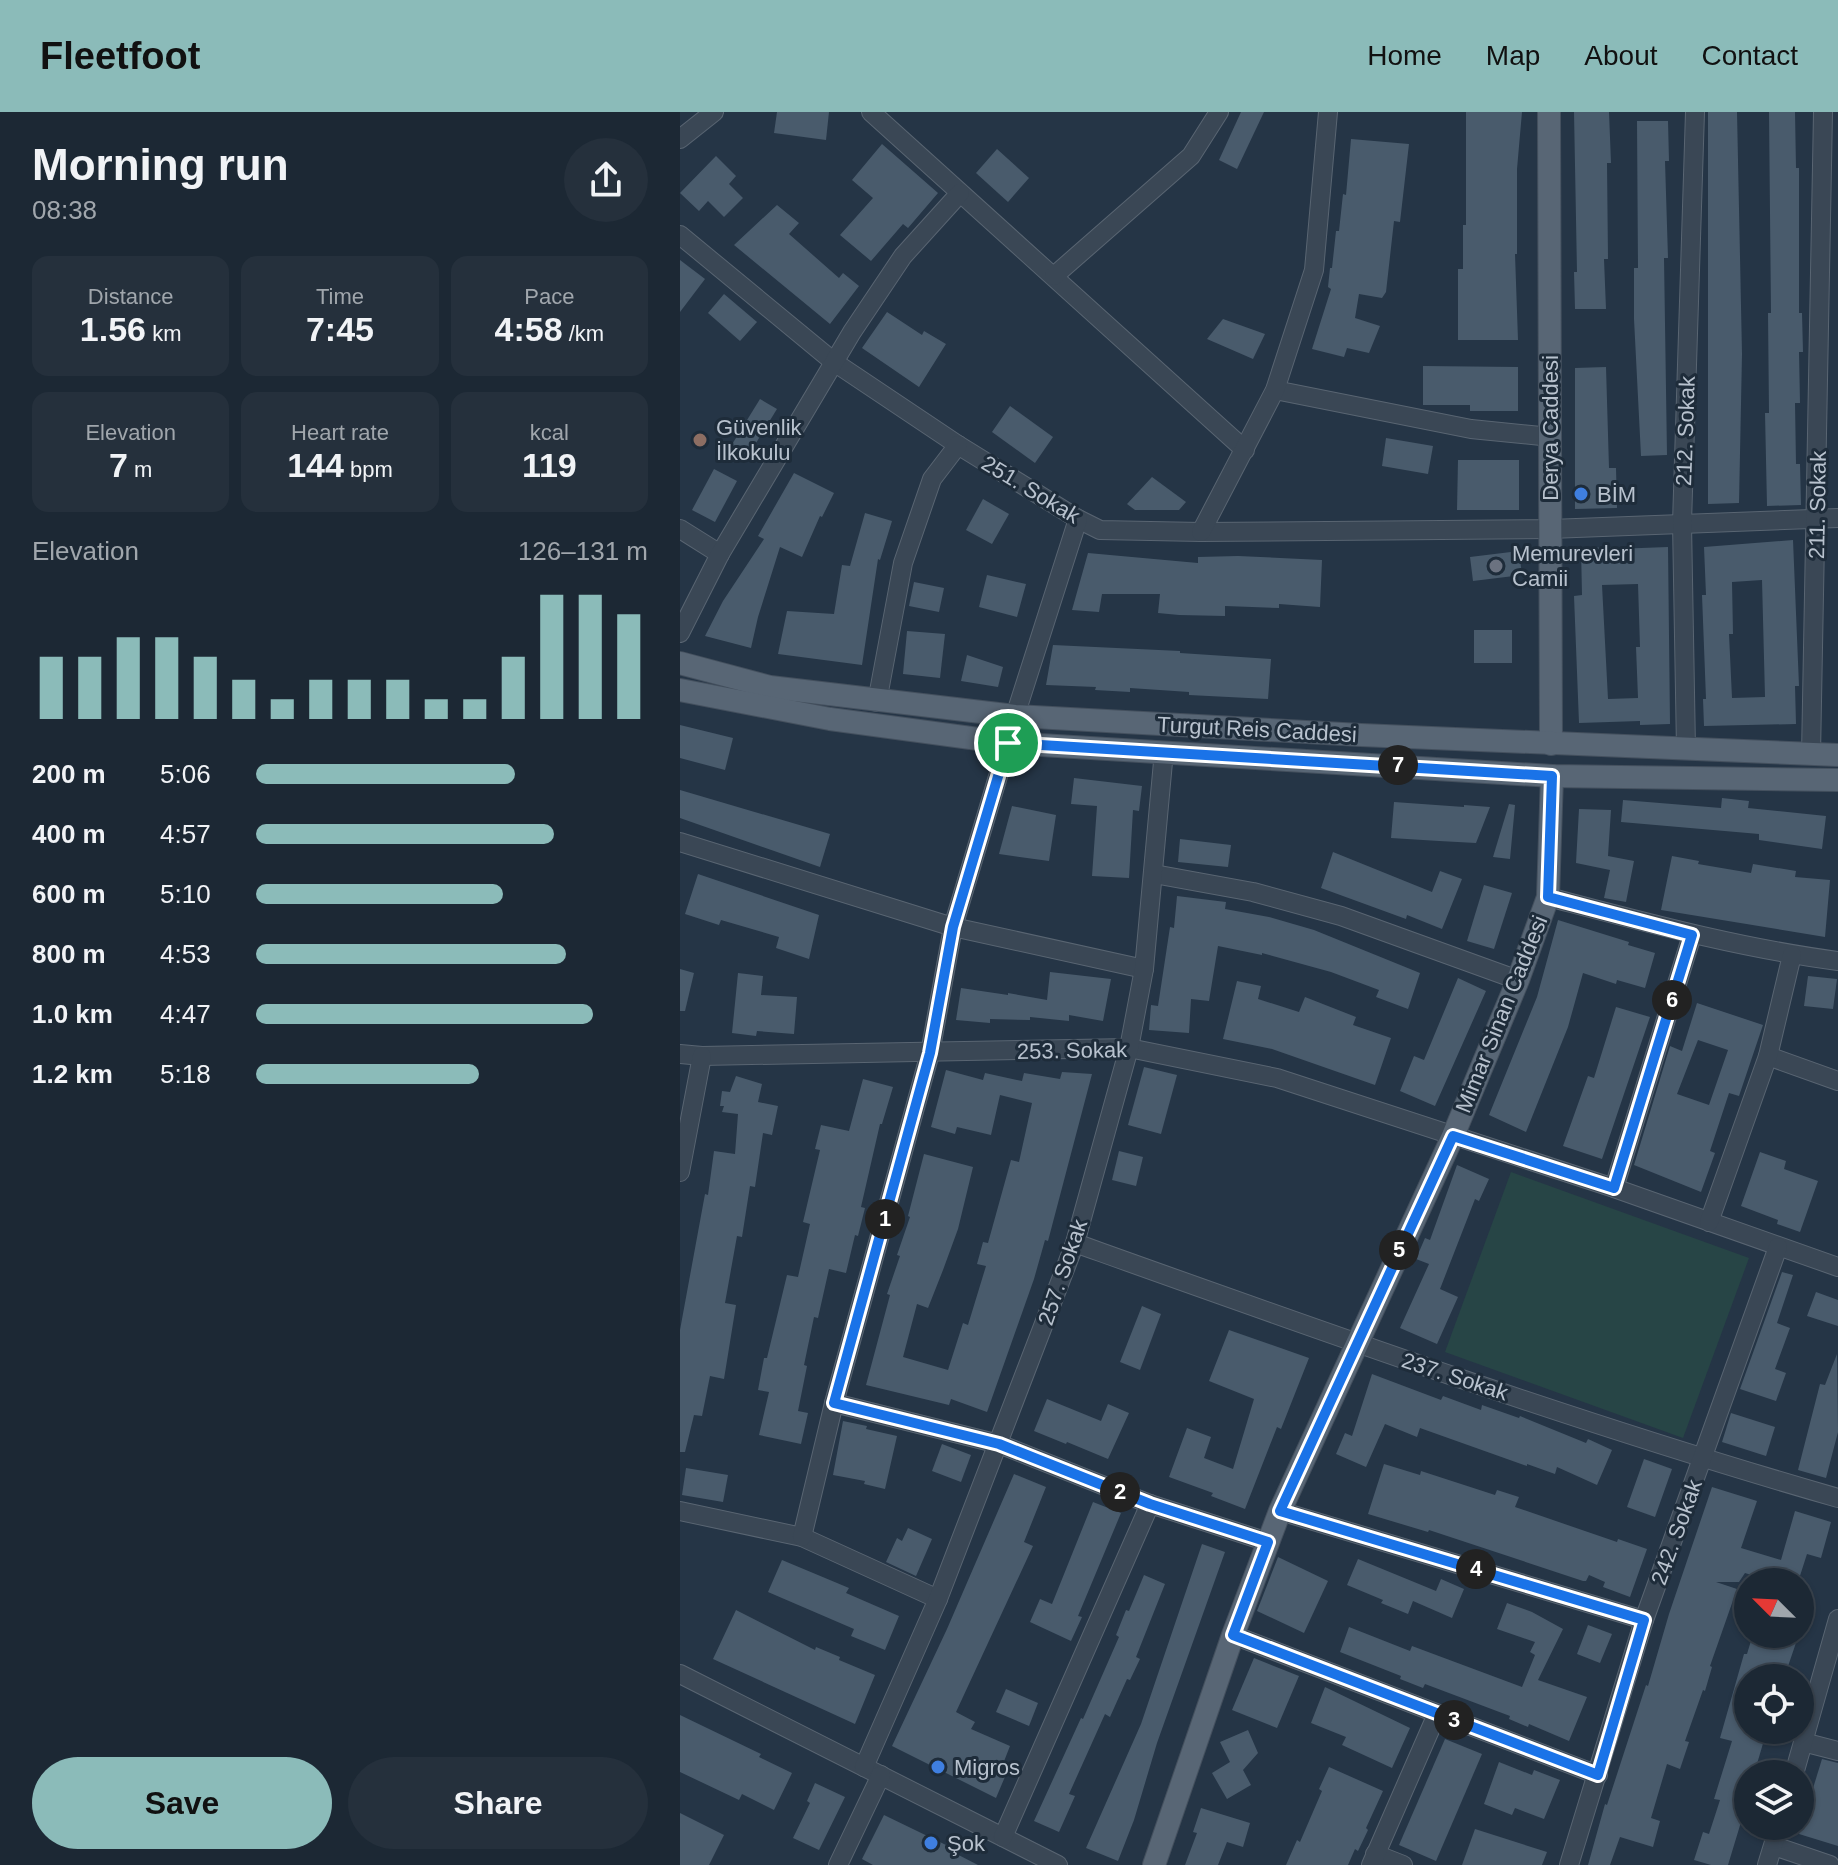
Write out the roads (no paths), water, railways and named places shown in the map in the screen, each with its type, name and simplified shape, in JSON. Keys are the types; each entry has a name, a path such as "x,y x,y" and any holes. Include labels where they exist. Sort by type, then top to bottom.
{"main road":[{"name":"Derya Caddesi","path":"1549,112 1551,744"},
{"name":"Turgut Reis Caddesi","path":"680,663 770,687 1015,716 1551,744 1838,755"},
{"name":"Turgut Reis Caddesi","path":"680,690 830,719 1008,743 1552,776 1838,780"},
{"name":"Mimar Sinan Caddesi","path":"1154,1865 1233,1635 1280,1511 1453,1136 1518,980 1548,897 1552,776"}],"street":[{"path":"680,139 714,112"},
{"path":"871,112 1245,450"},
{"path":"1054,276 1191,156 1219,112"},
{"path":"1201,532 1275,390 1314,270 1328,112"},
{"name":"212. Sokak","path":"1686,749 1682,523 1695,112"},
{"name":"211. Sokak","path":"1811,755 1823,112"},
{"path":"680,633 720,554 834,362 903,256 960,193"},
{"name":"251. Sokak","path":"680,235 834,362 958,445 1100,530 1550,529 1838,518"},
{"path":"1275,390 1471,429 1551,437"},
{"path":"877,702 903,563 932,479 958,445"},
{"path":"1015,716 1078,519"},
{"path":"680,529 720,554"},
{"path":"802,1537 834,1403 930,1053 953,927 1008,743"},
{"name":"257. Sokak","path":"838,1865 1075,1243 1129,1048 1144,969 1164,751"},
{"path":"680,842 953,927 1144,969"},
{"path":"1154,874 1253,892 1341,916 1518,980"},
{"path":"1548,897 1692,935 1838,961"},
{"path":"1614,1188 1692,935"},
{"path":"1709,1222 1768,1056 1792,955"},
{"name":"253. Sokak","path":"680,1054 1129,1048 1277,1078 1614,1188 1838,1267"},
{"path":"680,1172 702,1056"},
{"path":"1768,1056 1838,1081"},
{"name":"237. Sokak","path":"1075,1243 1356,1343 1702,1459 1838,1498"},
{"name":"242. Sokak","path":"1569,1865 1644,1620 1778,1247"},
{"path":"834,1403 999,1444 1150,1504 1268,1542"},
{"path":"1003,1837 1150,1504"},
{"path":"680,1511 802,1537 938,1599"},
{"path":"1280,1511 1644,1620"},
{"path":"1814,1703 1838,1619"},
{"path":"1233,1635 1598,1775"},
{"path":"680,1674 1058,1865"},
{"path":"1403,1865 1373,1860 1437,1714"},
{"path":"1811,1744 1838,1751"},
{"path":"1767,1865 1776,1840"},
{"path":"1774,1846 1830,1865"}],"place":[{"name":"Güvenlik İlkokulu","path":"700,440"},
{"name":"BİM","path":"1581,494"},
{"name":"Memurevleri Camii","path":"1496,566"},
{"name":"Migros","path":"938,1767"},
{"name":"Şok","path":"931,1843"}]}
